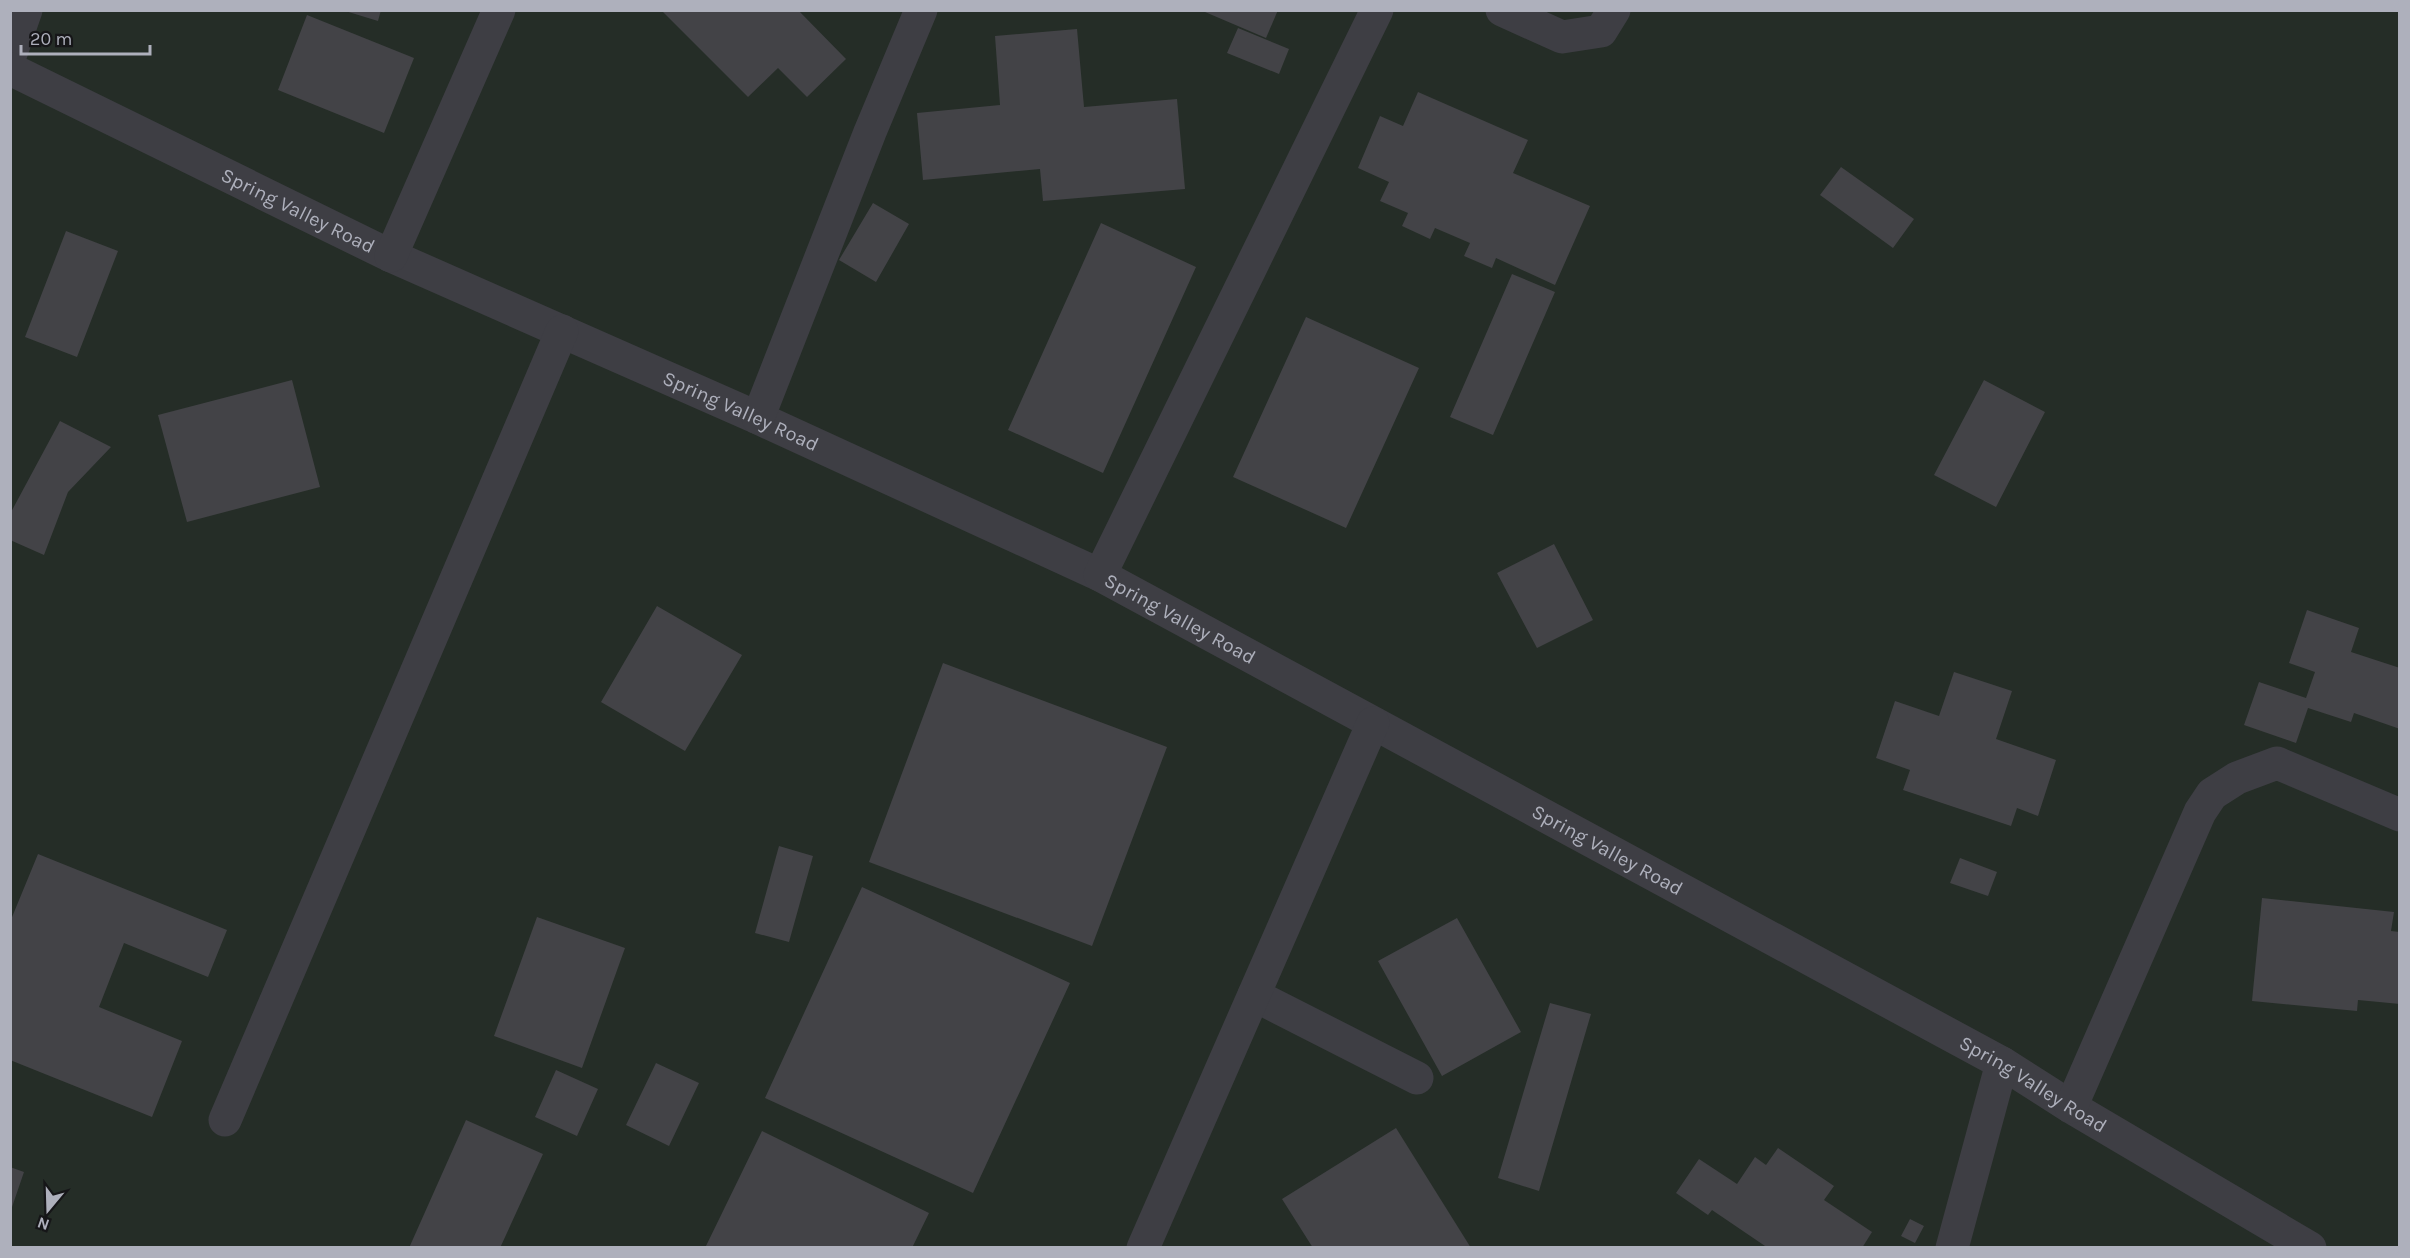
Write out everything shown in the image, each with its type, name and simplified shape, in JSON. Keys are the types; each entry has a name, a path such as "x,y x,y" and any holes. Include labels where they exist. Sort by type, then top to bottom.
{"street":[{"path":"10,56 26,10"},
{"path":"391,256 499,10"},
{"path":"758,418 870,132 921,10"},
{"path":"1100,575 1377,10"},
{"path":"1502,10 1562,37 1601,31 1614,10"},
{"name":"Spring Valley Road","path":"10,69 391,256 758,418 1100,575 2002,1063 2071,1107 2310,1248"},
{"path":"225,1120 562,332"},
{"path":"1143,1248 1373,723"},
{"path":"2071,1107 2200,812 2212,794 2237,778 2277,763 2400,815"},
{"path":"1254,995 1418,1078"},
{"path":"1952,1248 2002,1063"}],"shaded area":[{"path":"10,11 2399,11 2399,1247 11,1247"}],"building":[{"path":"342,10 381,10 378,21"},
{"path":"661,10 798,10 846,59 807,97 778,68 748,97"},
{"path":"1206,10 1278,10 1266,38 1205,12"},
{"path":"307,15 414,58 384,133 278,90"},
{"path":"1238,28 1289,49 1279,74 1227,53"},
{"path":"1077,29 1084,107 1177,99 1185,189 1043,201 1040,169 923,180 917,113 1000,105 995,36"},
{"path":"1418,92 1528,140 1513,173 1590,206 1555,285 1496,258 1492,268 1464,256 1470,243 1435,228 1430,239 1402,226 1408,213 1380,201 1389,182 1358,168 1380,116 1403,126"},
{"path":"1841,167 1914,219 1893,248 1820,195"},
{"path":"873,203 909,224 876,282 839,260"},
{"path":"1101,223 1196,267 1103,473 1008,430"},
{"path":"66,231 118,251 77,357 25,337"},
{"path":"1512,274 1555,292 1493,435 1450,417"},
{"path":"1306,317 1419,368 1346,528 1233,477"},
{"path":"292,380 320,487 187,522 158,415"},
{"path":"1984,380 2045,412 1996,507 1934,475"},
{"path":"60,421 111,447 68,492 44,555 10,540 10,514"},
{"path":"1554,544 1593,620 1537,648 1497,573"},
{"path":"657,606 742,655 685,751 601,702"},
{"path":"2307,610 2359,628 2351,652 2400,668 2400,729 2354,713 2351,722 2308,708 2296,743 2244,725 2259,682 2306,698 2315,672 2289,663"},
{"path":"943,663 1167,747 1092,946 869,862"},
{"path":"1954,672 2012,691 1996,739 2056,760 2038,816 2017,808 2011,826 1903,790 1910,770 1876,758 1895,701 1939,716"},
{"path":"779,846 813,856 789,942 755,933"},
{"path":"38,854 227,930 208,977 124,943 99,1007 182,1041 152,1117 10,1060 10,922"},
{"path":"1960,858 1997,872 1988,896 1950,883"},
{"path":"862,887 1070,983 973,1193 765,1098"},
{"path":"2262,898 2394,912 2391,931 2400,932 2400,1004 2358,1000 2357,1011 2252,1001"},
{"path":"537,917 625,948 582,1068 494,1036"},
{"path":"1457,918 1521,1032 1442,1076 1378,961"},
{"path":"1550,1003 1591,1014 1539,1191 1498,1178"},
{"path":"656,1063 699,1083 669,1146 626,1125"},
{"path":"556,1070 598,1089 577,1136 535,1117"},
{"path":"466,1120 543,1154 500,1248 409,1248"},
{"path":"1396,1128 1471,1248 1313,1248 1282,1199"},
{"path":"762,1131 929,1213 912,1248 705,1248"},
{"path":"1778,1148 1834,1186 1824,1200 1872,1232 1862,1248 1768,1248 1712,1210 1708,1215 1676,1193 1699,1159 1737,1184 1755,1157 1766,1165"},
{"path":"10,1167 24,1172 11,1210 10,1209"},
{"path":"1910,1219 1924,1226 1915,1243 1901,1236"}]}
